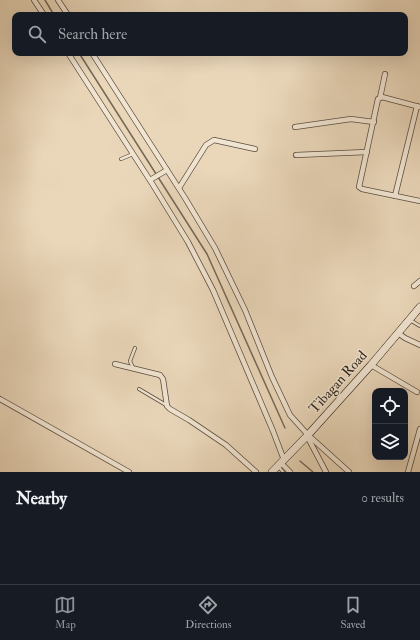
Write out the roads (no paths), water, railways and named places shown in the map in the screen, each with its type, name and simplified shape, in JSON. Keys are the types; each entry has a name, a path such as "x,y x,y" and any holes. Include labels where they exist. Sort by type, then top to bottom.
{"main road":[{"name":"Tibagan Road","path":"272,472 308,436 420,307"}],"street":[{"path":"34,0 42,12"},
{"path":"58,0 66,12"},
{"path":"70,56 133,154 152,179 214,290 273,431 281,463 290,472"},
{"path":"94,56 215,248 245,310 272,377 290,415 308,436 349,472"},
{"path":"385,74 380,98 378,99 359,187 362,189 420,201"},
{"path":"380,98 382,97 418,106 395,196"},
{"path":"295,126 351,119 374,122"},
{"path":"178,188 206,145 211,141 214,140 255,149"},
{"path":"296,156 366,152"},
{"path":"152,179 165,171"},
{"path":"414,286 420,281"},
{"path":"398,333 420,345"},
{"path":"114,364 160,374 167,406 226,445 256,472"},
{"path":"371,365 417,392"},
{"path":"0,399 129,472"},
{"path":"408,472 420,429"},
{"path":"308,436 326,472"}],"lane":[{"path":"121,159 133,154"},
{"path":"409,320 420,326"},
{"path":"133,368 130,361 135,348"},
{"path":"139,389 167,406"},
{"path":"281,463 283,472"}],"waterway":[{"path":"45,0 52,12"},
{"path":"81,56 207,254 285,428"},
{"path":"300,461 313,472"}]}
